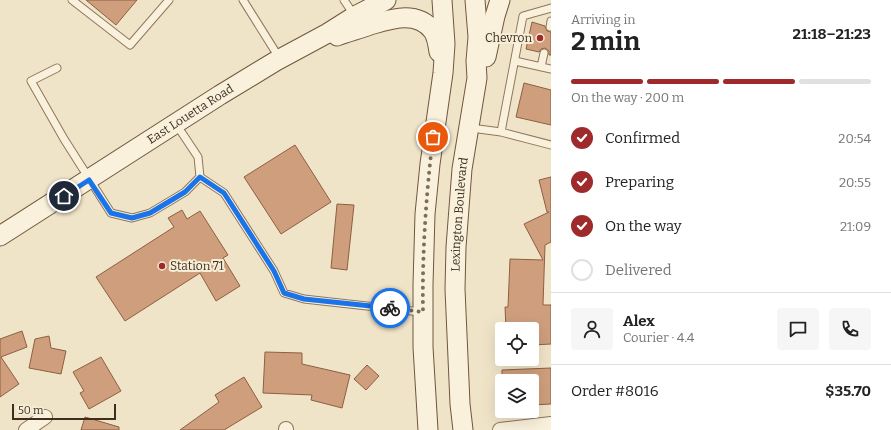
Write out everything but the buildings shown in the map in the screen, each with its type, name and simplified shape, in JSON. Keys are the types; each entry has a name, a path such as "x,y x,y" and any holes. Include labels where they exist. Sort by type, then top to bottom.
{"main road":[{"name":"East Louetta Road","path":"0,236 220,95 355,16 386,0"},
{"path":"428,430 424,354 423,285 426,207 430,164 443,73 445,44 442,0"},
{"name":"Lexington Boulevard","path":"463,430 460,404 455,289 456,247 462,169 478,78 476,61 478,37 476,0"},
{"path":"478,78 485,62 500,0"},
{"path":"303,46 393,18 414,18 422,21 437,38 443,73"}],"street":[{"path":"26,430 45,417"},
{"path":"500,430 533,428 551,424"}],"lane":[{"path":"72,0 130,45 169,0"},
{"path":"243,0 280,59"},
{"path":"344,0 355,16"},
{"path":"501,132 523,16 551,8"},
{"path":"541,67 544,54"},
{"path":"514,61 551,69"},
{"path":"57,68 31,81 64,139 111,213 132,218 150,213 185,192 200,177"},
{"path":"176,124 198,158 200,177"},
{"path":"469,127 501,132 551,145"},
{"path":"200,177 224,193 274,271 284,293 304,299 423,312"}],"way so far":[{"path":"390,308 423,312 426,214 433,137"}],"place":[{"name":"Chevron","path":"540,38"},
{"name":"Station 71","path":"162,266"}],"route":[{"path":"64,196 89,180 111,213 132,218 150,213 185,192 200,177 224,193 274,271 284,293 304,299 390,308"}]}
